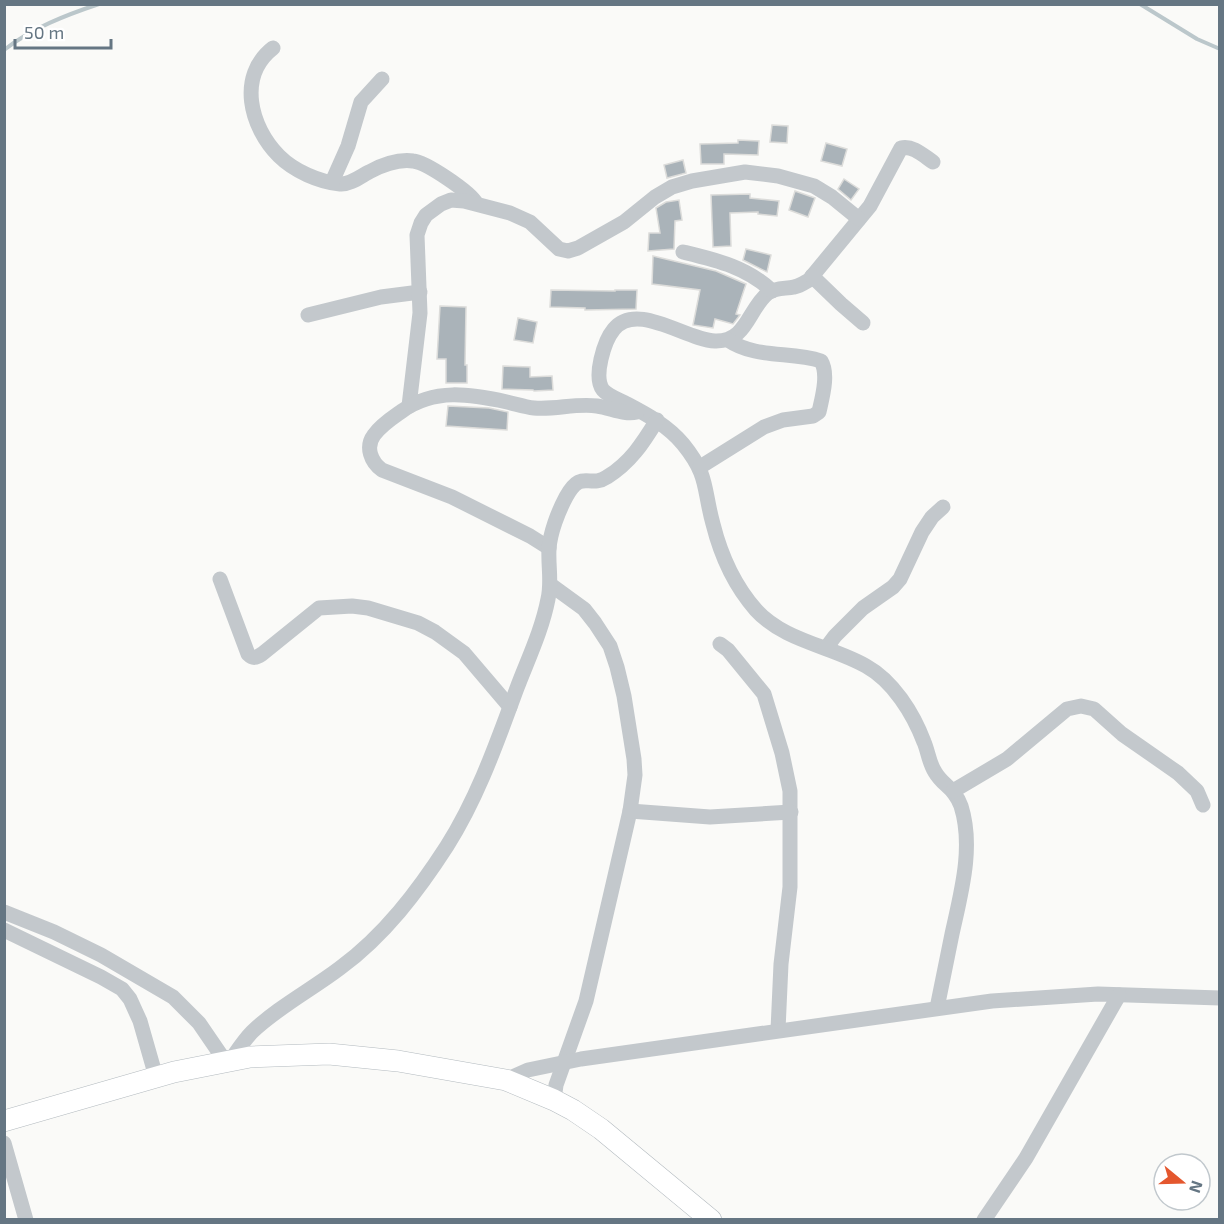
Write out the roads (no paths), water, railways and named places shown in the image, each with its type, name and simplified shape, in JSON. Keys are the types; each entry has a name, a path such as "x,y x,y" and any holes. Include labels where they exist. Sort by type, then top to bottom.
{"street":[{"path":"273,48 259,61 254,73 251,86 252,102 256,122 265,139 286,162 305,174 344,184 391,163 413,161 432,168 470,195 476,203"},
{"path":"332,182 348,146 361,102 382,79"},
{"path":"933,162 914,149 901,148 877,194 812,276 796,287 772,291 760,302 742,330 736,335 728,340 706,340 647,319 636,318 618,325 613,330 606,343 599,369 599,380 606,393 657,420 681,442 700,467 705,480 713,525 725,561 734,580 755,608 772,624 868,667 889,683 923,739 934,771 953,791 962,809 966,861 937,1008"},
{"path":"409,406 420,313 417,235 421,223 432,209 441,204 451,200 476,203 524,219 539,229 559,249 568,251 578,248 624,222 664,191 692,181 745,172 778,176 814,186 832,196 859,219"},
{"path":"683,252 728,263 756,277 772,291"},
{"path":"812,276 863,322"},
{"path":"308,315 381,297 420,292"},
{"path":"700,467 764,427 788,418 813,416 819,412 824,392 824,367 821,361 752,351 740,348 728,340"},
{"path":"549,549 530,536 452,497 378,467 370,451 372,437 384,424 409,406 425,398 450,394 537,408 583,405 624,413 640,411"},
{"path":"228,1061 252,1032 271,1016 341,968 378,935 397,914 447,846 466,813 487,768 537,638 551,585 549,549 559,513 572,488 580,481 601,480 633,456 657,420"},
{"path":"826,648 863,608 893,587 900,579 922,532 932,517 943,507"},
{"path":"220,579 251,657 256,658 262,654 319,608 352,606 368,608 418,623 435,632 464,653 510,707"},
{"path":"551,585 584,609 610,646 617,667 635,776 630,811 586,1001 556,1085 554,1100"},
{"path":"720,644 728,650 764,694 782,753 790,791 790,887 781,964 778,1030"},
{"path":"953,791 1007,759 1067,709 1081,706 1094,709 1122,734 1179,773 1197,791 1203,805"},
{"path":"630,811 710,817 791,812"},
{"path":"4,912 54,932 101,955 166,992 199,1023 228,1061"},
{"path":"4,930 122,989 138,1014 156,1077"},
{"path":"506,1080 528,1070 565,1063 778,1030 992,1001 1098,994 1220,998"},
{"path":"984,1220 1026,1158 1119,995"},
{"path":"4,1121 156,1077 228,1061 330,1054 398,1061 506,1080 554,1100 601,1129 711,1220"},
{"path":"4,1143 26,1220"}],"waterway":[{"path":"4,50 50,23 99,4"},
{"path":"1140,4 1197,39 1220,49"}]}
